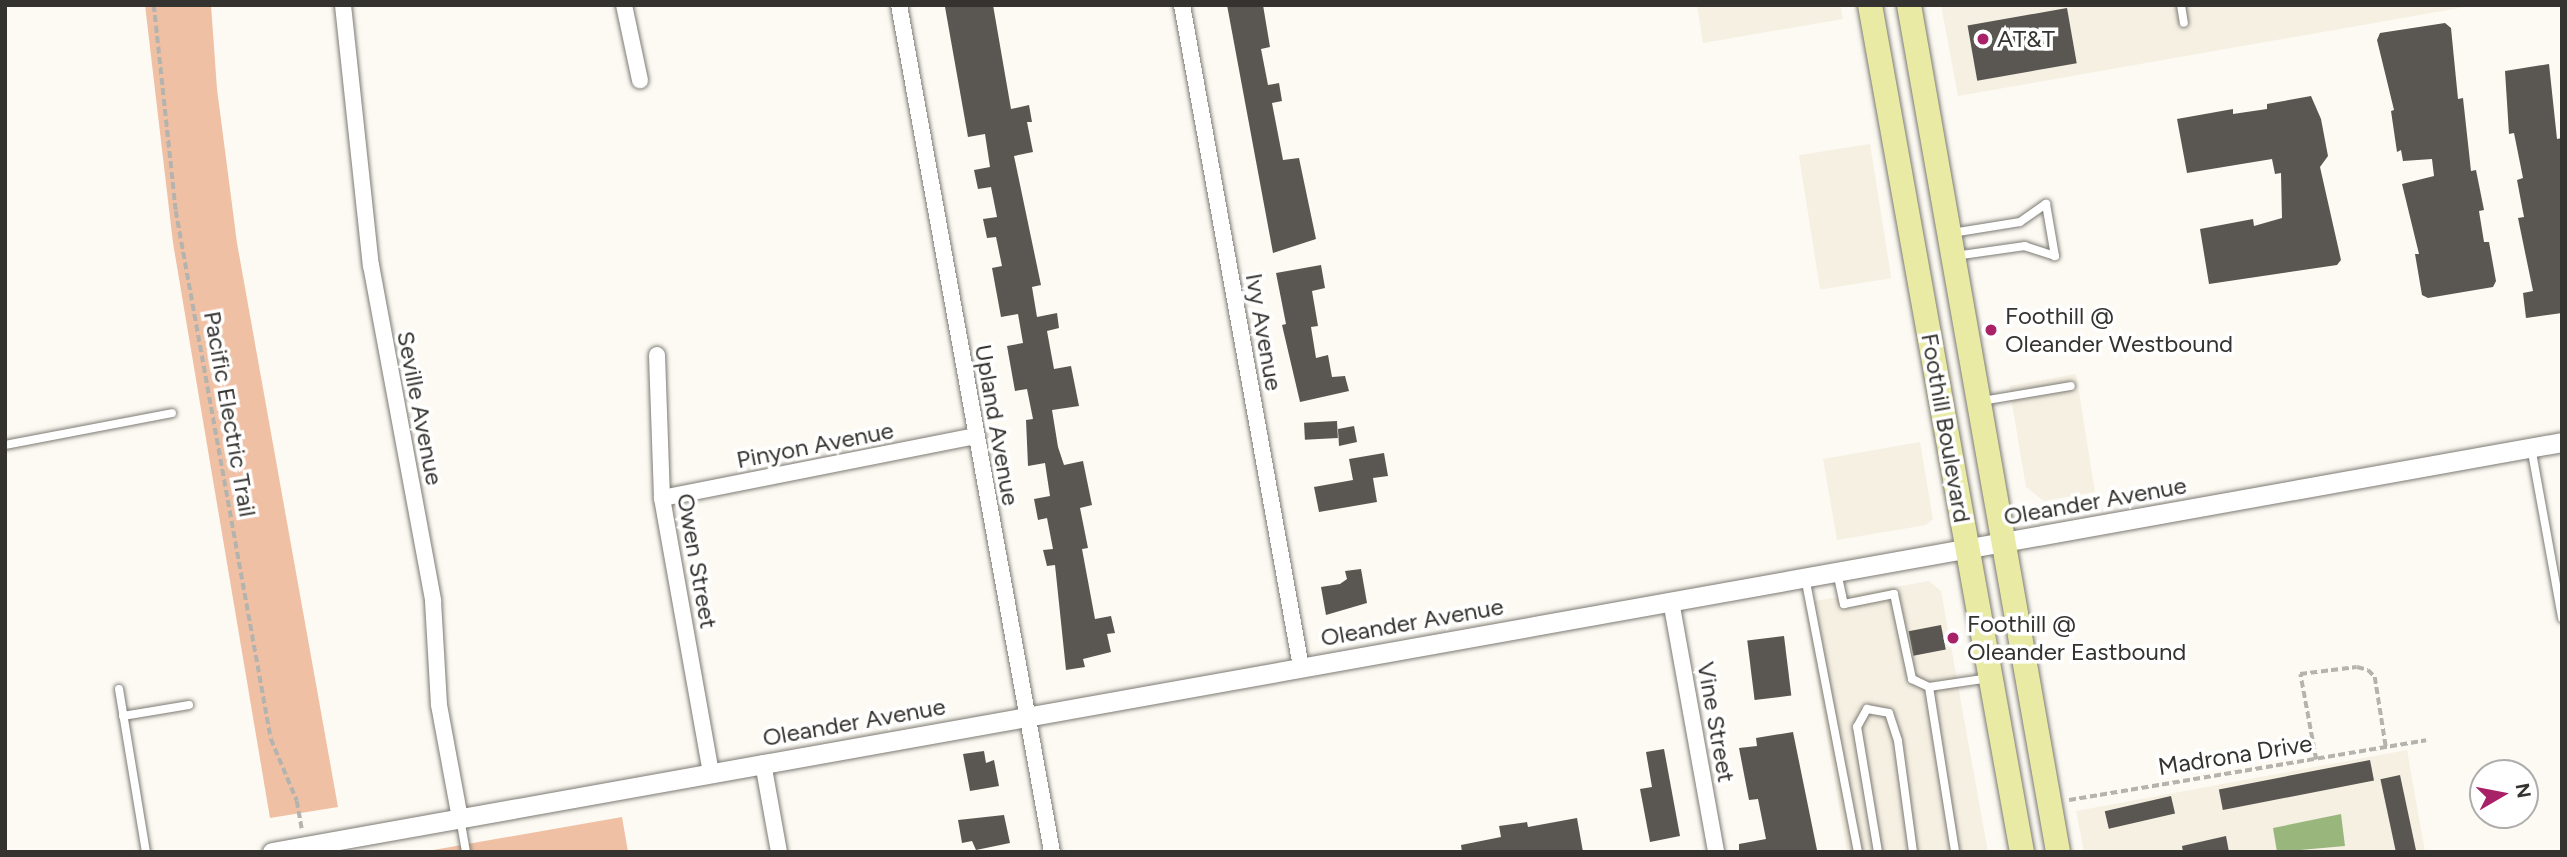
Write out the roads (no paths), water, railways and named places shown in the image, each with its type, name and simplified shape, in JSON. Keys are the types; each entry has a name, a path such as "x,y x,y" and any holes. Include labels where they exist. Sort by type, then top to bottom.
{"main road":[{"name":"Foothill Boulevard","path":"1870,5 1992,677 2021,852"},
{"name":"Foothill Boulevard","path":"1909,5 2058,852"}],"street":[{"name":"Seville Avenue","path":"343,5 371,265 433,601 439,705 460,818"},
{"path":"624,5 640,80"},
{"name":"Upland Avenue","path":"899,5 1052,852"},
{"name":"Ivy Avenue","path":"1182,5 1301,667"},
{"name":"Owen Street","path":"657,355 662,498 711,773"},
{"name":"Pinyon Avenue","path":"662,498 976,436"},
{"name":"Oleander Avenue","path":"272,852 2562,442"},
{"name":"Vine Street","path":"1671,601 1716,852"},
{"path":"762,763 779,852"}],"lane":[{"path":"2181,5 2184,23"},
{"path":"2046,204 2055,256 2025,246 1951,245 2020,222 2046,204"},
{"path":"1979,401 2071,386"},
{"path":"5,445 172,413"},
{"path":"2531,447 2562,618"},
{"path":"1837,571 1844,604 1894,594 1912,678 1929,687 1992,677"},
{"path":"1805,577 1858,852"},
{"path":"1929,687 1955,852"},
{"path":"119,689 146,852"},
{"path":"123,716 189,705"},
{"path":"1878,852 1857,727 1867,709 1889,713 1898,741 1913,852"},
{"path":"460,818 466,852"}],"place":[{"name":"AT&T","path":"1983,39"},
{"name":"Foothill @ Oleander Westbound","path":"1991,330"},
{"name":"Foothill @ Oleander Eastbound","path":"1953,638"}]}
